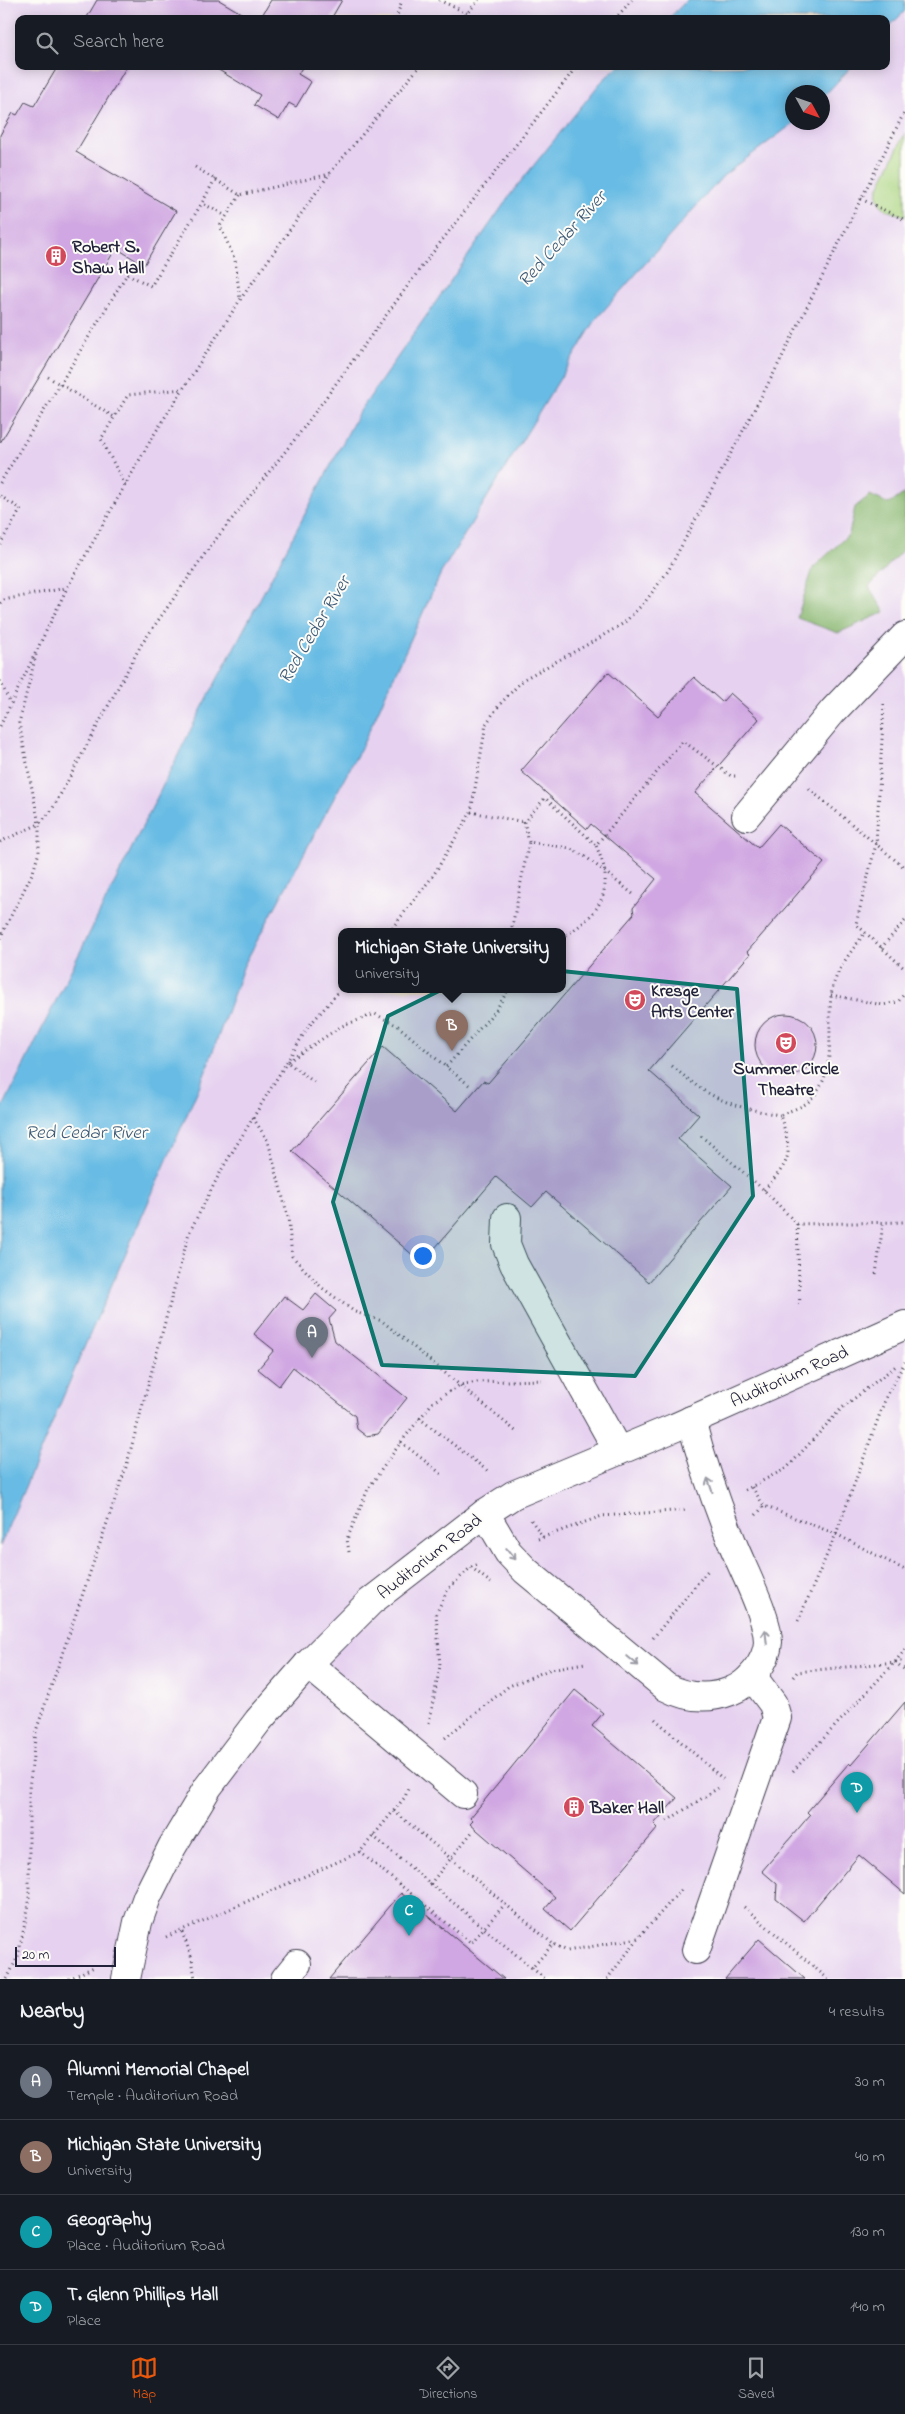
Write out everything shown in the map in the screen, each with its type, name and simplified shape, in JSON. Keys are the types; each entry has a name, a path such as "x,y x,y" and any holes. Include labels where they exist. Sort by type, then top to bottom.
{"street":[{"path":"746,816 833,710 905,636"},
{"path":"506,1218 506,1244 514,1264 618,1451"},
{"name":"Auditorium Road","path":"126,1979 138,1922 148,1897 172,1847 208,1787 258,1720 308,1664 370,1602 485,1513 513,1495 691,1420 905,1325"},
{"path":"485,1513 508,1552 526,1571 666,1687 694,1698 721,1695 738,1688 752,1676 763,1661 768,1643 764,1621 715,1498 691,1420"},
{"path":"308,1664 463,1794"},
{"path":"696,1950 777,1718 774,1704 752,1676"}],"path":[{"path":"397,15 402,0"},
{"path":"439,0 468,13 479,0"},
{"path":"619,15 632,0"},
{"path":"0,726 67,588 125,485 183,388 240,300 330,173 417,70"},
{"path":"0,842 39,824 52,810 141,644 209,548 299,434 420,269 574,70"},
{"path":"392,928 433,876 471,812 486,724 500,704 524,679 594,642 624,622 644,602 668,571 776,369 905,111"},
{"path":"195,166 240,194 330,173"},
{"path":"0,483 127,274 151,286 215,179"},
{"path":"240,194 220,226 235,260 240,300"},
{"path":"861,199 905,220"},
{"path":"202,203 226,216"},
{"path":"48,377 114,417"},
{"path":"125,485 101,439 114,417 128,395 183,388"},
{"path":"0,496 21,509 0,544"},
{"path":"0,603 3,600 67,588"},
{"path":"0,938 33,872 38,852 39,824 19,723 37,649"},
{"path":"0,681 10,703"},
{"path":"884,702 876,844 856,924 864,934 905,969"},
{"path":"596,845 683,741 731,776 747,776"},
{"path":"785,770 905,868"},
{"path":"524,822 545,798 596,845 605,874 602,899 593,915 566,935"},
{"path":"471,812 524,822"},
{"path":"512,928 529,842 524,822"},
{"path":"529,842 569,848 586,857 605,874 633,894"},
{"path":"881,948 905,921"},
{"path":"672,1066 697,1087 720,1101 746,1109 780,1115 807,1102 826,1078 830,1046 831,996 843,964 864,934"},
{"path":"7,1979 18,1956 29,1904 29,1789 36,1731 126,1467 189,1233 222,1168 308,1027 338,993"},
{"path":"446,1066 496,1010 506,993"},
{"path":"831,996 883,1005 898,1002 905,993"},
{"path":"287,1062 342,1026 375,1014 398,1026 469,1085"},
{"path":"287,1062 314,1082"},
{"path":"764,1190 782,1170 789,1158 788,1137 780,1115"},
{"path":"253,1118 268,1141 288,1217 292,1256 321,1288 355,1312 382,1321 518,1433"},
{"path":"701,1136 764,1190 797,1224 800,1309"},
{"path":"797,1224 883,1224 905,1222"},
{"path":"876,1274 883,1224"},
{"path":"70,1979 131,1949 182,1932 360,1852 405,1796 420,1758 440,1666 436,1614 448,1589 472,1567 543,1536 602,1516 687,1510 715,1498 752,1487 787,1468 842,1408 905,1360"},
{"path":"798,1629 798,1620 836,1534 886,1397 905,1360"},
{"path":"349,1552 347,1539 368,1489 401,1442 433,1402 460,1385 477,1382 577,1378"},
{"path":"401,1442 444,1476"},
{"path":"752,1487 764,1506 836,1534 905,1570"},
{"path":"635,1663 732,1542 764,1506"},
{"path":"655,1718 727,1783 774,1792 895,1662 905,1660"},
{"path":"895,1662 905,1670"},
{"path":"420,1758 509,1686 551,1668 585,1663"},
{"path":"796,1672 797,1663"},
{"path":"667,1821 727,1783"},
{"path":"394,1811 553,1944 568,1951 638,1938"},
{"path":"430,1884 474,1831"},
{"path":"373,1836 545,1979"},
{"path":"360,1852 471,1943 505,1904"},
{"path":"607,1979 638,1938 699,1870 828,1979"},
{"path":"182,1932 192,1958 195,1979"},
{"path":"532,1968 553,1944"}],"highlighted area":[{"path":"494,964 737,989 753,1196 635,1376 382,1365 333,1202 388,1016"}],"shaded area":[{"path":"0,0 905,0 905,1979 0,1979"}],"green space":[{"path":"905,133 905,216 881,205 878,189"},
{"path":"905,493 905,547 869,587 885,612 838,633 797,618 813,568 849,534 855,507 870,495 889,504"}],"water":[{"path":"687,0 905,0 905,11 890,26 890,15 672,15"},
{"name":"Red Cedar River","path":"614,70 848,70 830,90 830,85 785,85 785,130 723,176 597,318 441,573 363,744 244,965 204,1076 83,1350 0,1546 0,1113 192,727 358,414 513,191 601,82"}],"building":[{"path":"97,0 219,0 244,15 88,15"},
{"path":"271,0 342,0 333,15 262,15"},
{"name":"Robert S. Shaw Hall","path":"56,70 125,70 76,152 176,211 144,265 116,248 0,443 0,135 13,113 17,115 25,102 34,106"},
{"path":"219,70 300,70 298,74 311,82 296,107 289,103 279,120 254,105 260,95"},
{"name":"Kresge Arts Center","path":"608,672 658,716 694,677 722,702 730,693 759,719 695,793 758,848 779,824 824,863 747,952 750,954 649,1071 699,1115 678,1139 732,1186 649,1282 546,1192 532,1207 496,1177 422,1263 292,1151 383,1047 457,1111 483,1081 488,1083 634,914 633,908 656,879 591,824 587,829 521,771"},
{"name":"Summer Circle Theatre","path":"786,1014 798,1016 808,1023 815,1033 817,1045 815,1057 808,1067 798,1074 786,1076 774,1074 764,1067 757,1057 755,1045 757,1033 764,1023 774,1016"},
{"path":"316,1294 336,1311 329,1319 335,1341 407,1398 378,1434 366,1436 357,1429 355,1416 293,1367 279,1386 258,1369 274,1350 254,1334 284,1296 303,1310"},
{"name":"Baker Hall","path":"575,1690 603,1713 592,1726 677,1798 654,1824 658,1828 570,1931 545,1909 555,1897 470,1824 473,1821 470,1818"},
{"path":"905,1702 905,1894 859,1855 804,1921 776,1899 777,1884 762,1871 810,1815 807,1812 849,1763 851,1765"},
{"path":"401,1893 504,1979 329,1979"},
{"path":"759,1939 805,1979 725,1979"}],"place":[{"name":"Robert S. Shaw Hall","path":"56,256"},
{"name":"Kresge Arts Center","path":"635,1000"},
{"name":"Summer Circle Theatre","path":"786,1043"},
{"name":"Michigan State University","path":"452,1051"},
{"name":"Alumni Memorial Chapel","path":"312,1358"},
{"name":"Baker Hall","path":"574,1807"},
{"name":"T. Glenn Phillips Hall","path":"857,1813"},
{"name":"Geography","path":"409,1936"}]}
